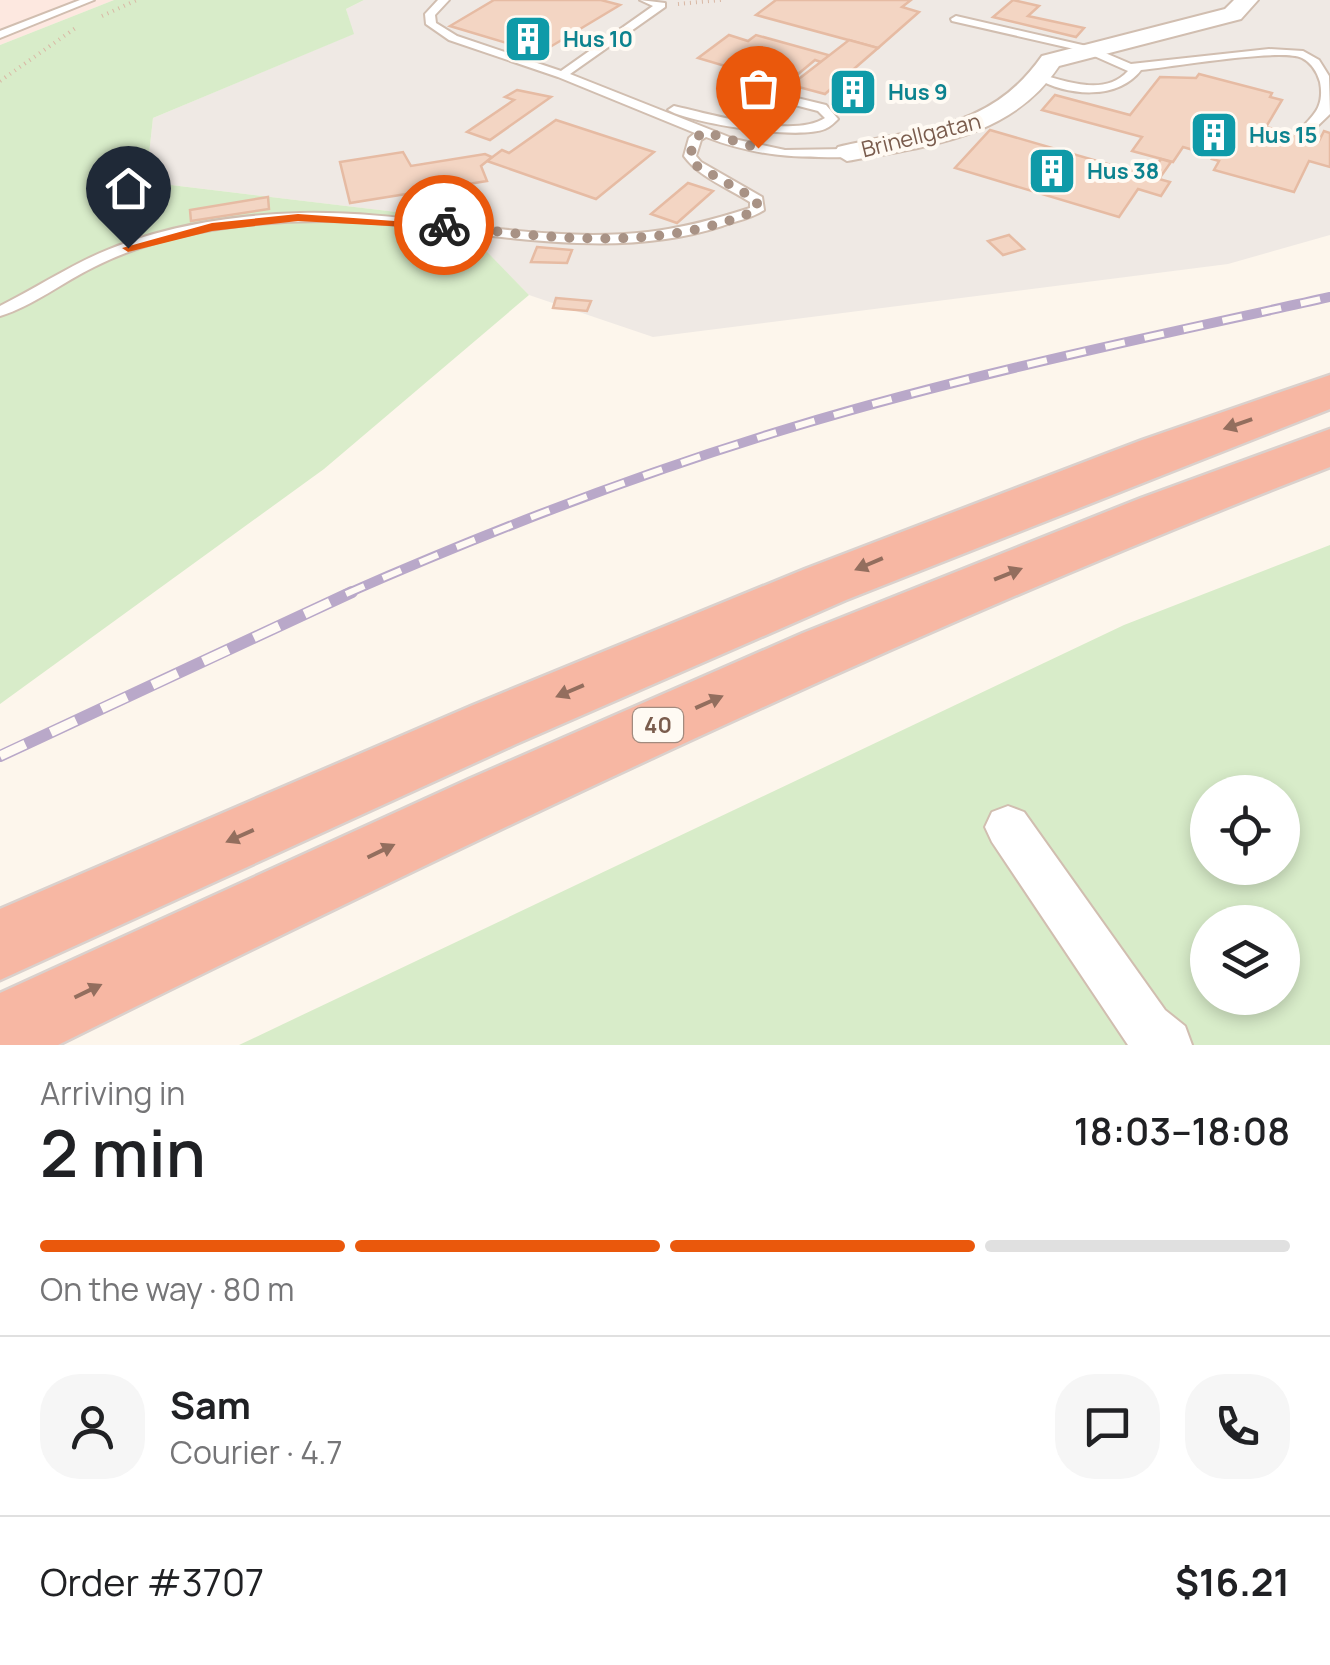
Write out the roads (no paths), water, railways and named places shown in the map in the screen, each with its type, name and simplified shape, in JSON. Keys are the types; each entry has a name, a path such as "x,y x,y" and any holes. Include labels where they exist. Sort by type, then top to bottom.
{"highway":[{"path":"0,945 465,735 886,557 1330,391"},
{"name":"40","path":"0,1034 504,792 934,604 1330,447"}],"street":[{"name":"Brinellgatan","path":"846,153 954,131 997,116 1042,78 1050,61 1233,14 1246,0"},
{"path":"1008,827 1147,1028 1166,1045"}],"lane":[{"path":"0,35 89,0"},
{"path":"444,0 430,14 432,24 453,38 562,75 705,132 785,154 846,153"},
{"path":"562,75 661,5 645,0"},
{"path":"956,19 1087,49 1133,68 1296,52 1320,67 1327,81 1326,111 1302,134"},
{"path":"1042,78 1106,88 1124,83 1133,68"},
{"path":"665,115 671,110 785,129 819,128 832,119 822,108 768,95"},
{"path":"0,312 106,256 212,227 298,218 366,218 546,238 611,238 678,230 757,210 757,200 697,166 690,156 695,138 705,132"}],"railway":[{"path":"346,594 567,504 793,427 993,373 1330,297"},
{"path":"0,756 352,592"}],"place":[{"name":"Hus 10","path":"528,39"},
{"name":"Hus 9","path":"853,92"},
{"name":"Hus 15","path":"1214,135"},
{"name":"Hus 38","path":"1052,171"}]}
